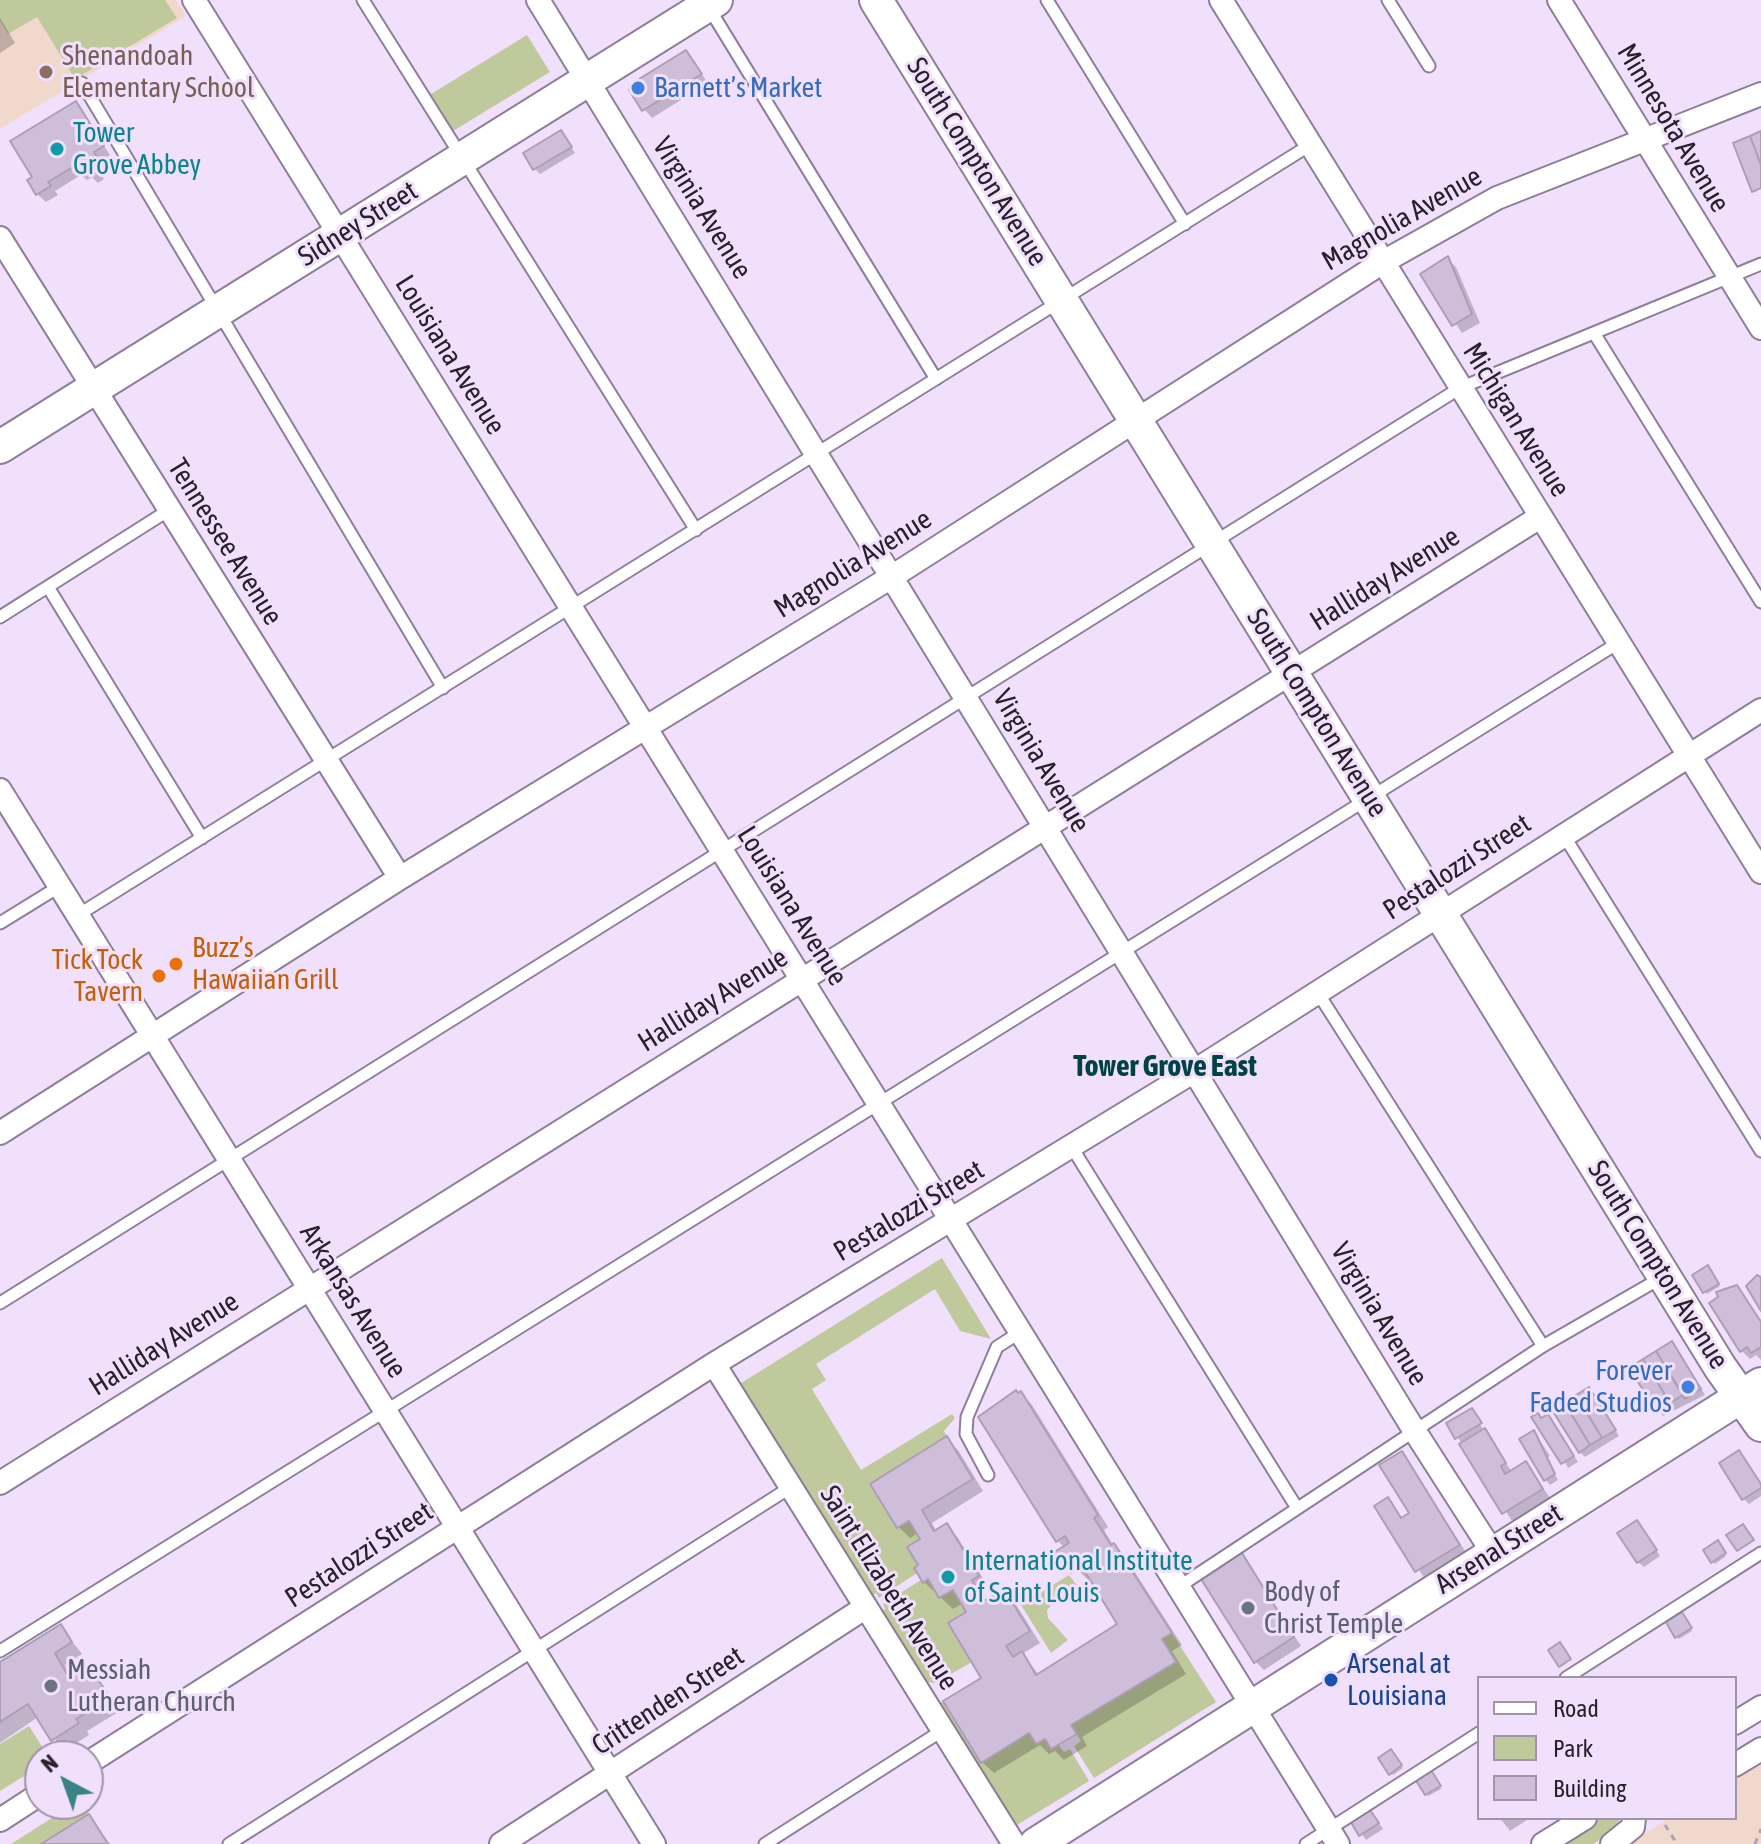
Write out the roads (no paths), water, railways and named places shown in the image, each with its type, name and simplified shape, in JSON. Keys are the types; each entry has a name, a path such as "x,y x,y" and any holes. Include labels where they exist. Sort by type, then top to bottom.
{"main road":[{"name":"South Compton Avenue","path":"876,0 1665,1276 1751,1390 1761,1425"},
{"name":"Sidney Street","path":"0,447 588,81 709,2"},
{"name":"Arsenal Street","path":"1036,1844 1751,1390"}],"street":[{"name":"Louisiana Avenue","path":"194,0 1333,1837"},
{"name":"Virginia Avenue","path":"538,0 968,697 1414,1430 1493,1553"},
{"name":"Michigan Avenue","path":"1221,0 1761,872"},
{"name":"Minnesota Avenue","path":"1559,0 1761,328"},
{"name":"Magnolia Avenue","path":"0,1133 154,1038 400,878 893,576 1383,262 1497,198 1761,94"},
{"name":"Tennessee Avenue","path":"0,238 400,878"},
{"name":"Halliday Avenue","path":"0,1483 1540,517"},
{"name":"Pestalozzi Street","path":"104,1753 714,1364 1196,1070 1761,710"},
{"name":"Arkansas Avenue","path":"0,790 654,1844"},
{"name":"Saint Elizabeth Avenue","path":"714,1364 1014,1844"},
{"name":"Crittenden Street","path":"501,1844 866,1607"},
{"path":"1737,1722 1761,1707"},
{"path":"1737,1764 1761,1749"},
{"path":"0,1820 24,1804"},
{"path":"1543,1844 1582,1820"},
{"path":"1612,1844 1633,1827 1634,1820"}],"lane":[{"path":"363,0 696,530"},
{"path":"1047,0 1185,224"},
{"path":"1388,0 1429,66"},
{"path":"709,2 936,379"},
{"path":"82,83 443,688"},
{"path":"78,915 1310,145"},
{"path":"0,1303 1460,388 1761,264"},
{"path":"1594,333 1761,602"},
{"path":"0,617 169,510"},
{"path":"48,587 202,838"},
{"path":"0,1651 385,1409 881,1105 1618,643"},
{"path":"1563,834 1761,1151"},
{"path":"0,923 60,886"},
{"path":"1318,993 1543,1346"},
{"path":"1071,1146 1297,1508"},
{"path":"1180,1586 1543,1346 1665,1276"},
{"path":"988,1475 966,1434 967,1417 997,1347 1022,1331"},
{"path":"229,1844 791,1487"},
{"path":"1569,1676 1761,1553"},
{"path":"765,1844 943,1730"},
{"path":"1306,1844 1333,1837 1477,1734"}],"place":[{"name":"Shenandoah Elementary School","path":"46,72"},
{"name":"Barnett’s Market","path":"638,88"},
{"name":"Tower Grove Abbey","path":"57,149"},
{"name":"Buzz’s Hawaiian Grill","path":"176,964"},
{"name":"Tick Tock Tavern","path":"159,976"},
{"name":"Forever Faded Studios","path":"1688,1387"},
{"name":"International Institute of Saint Louis","path":"948,1577"},
{"name":"Body of Christ Temple","path":"1248,1608"},
{"name":"Arsenal at Louisiana","path":"1331,1680"},
{"name":"Messiah Lutheran Church","path":"51,1686"}],"district":[{"name":"Tower Grove East","path":"1165,1067"}]}
